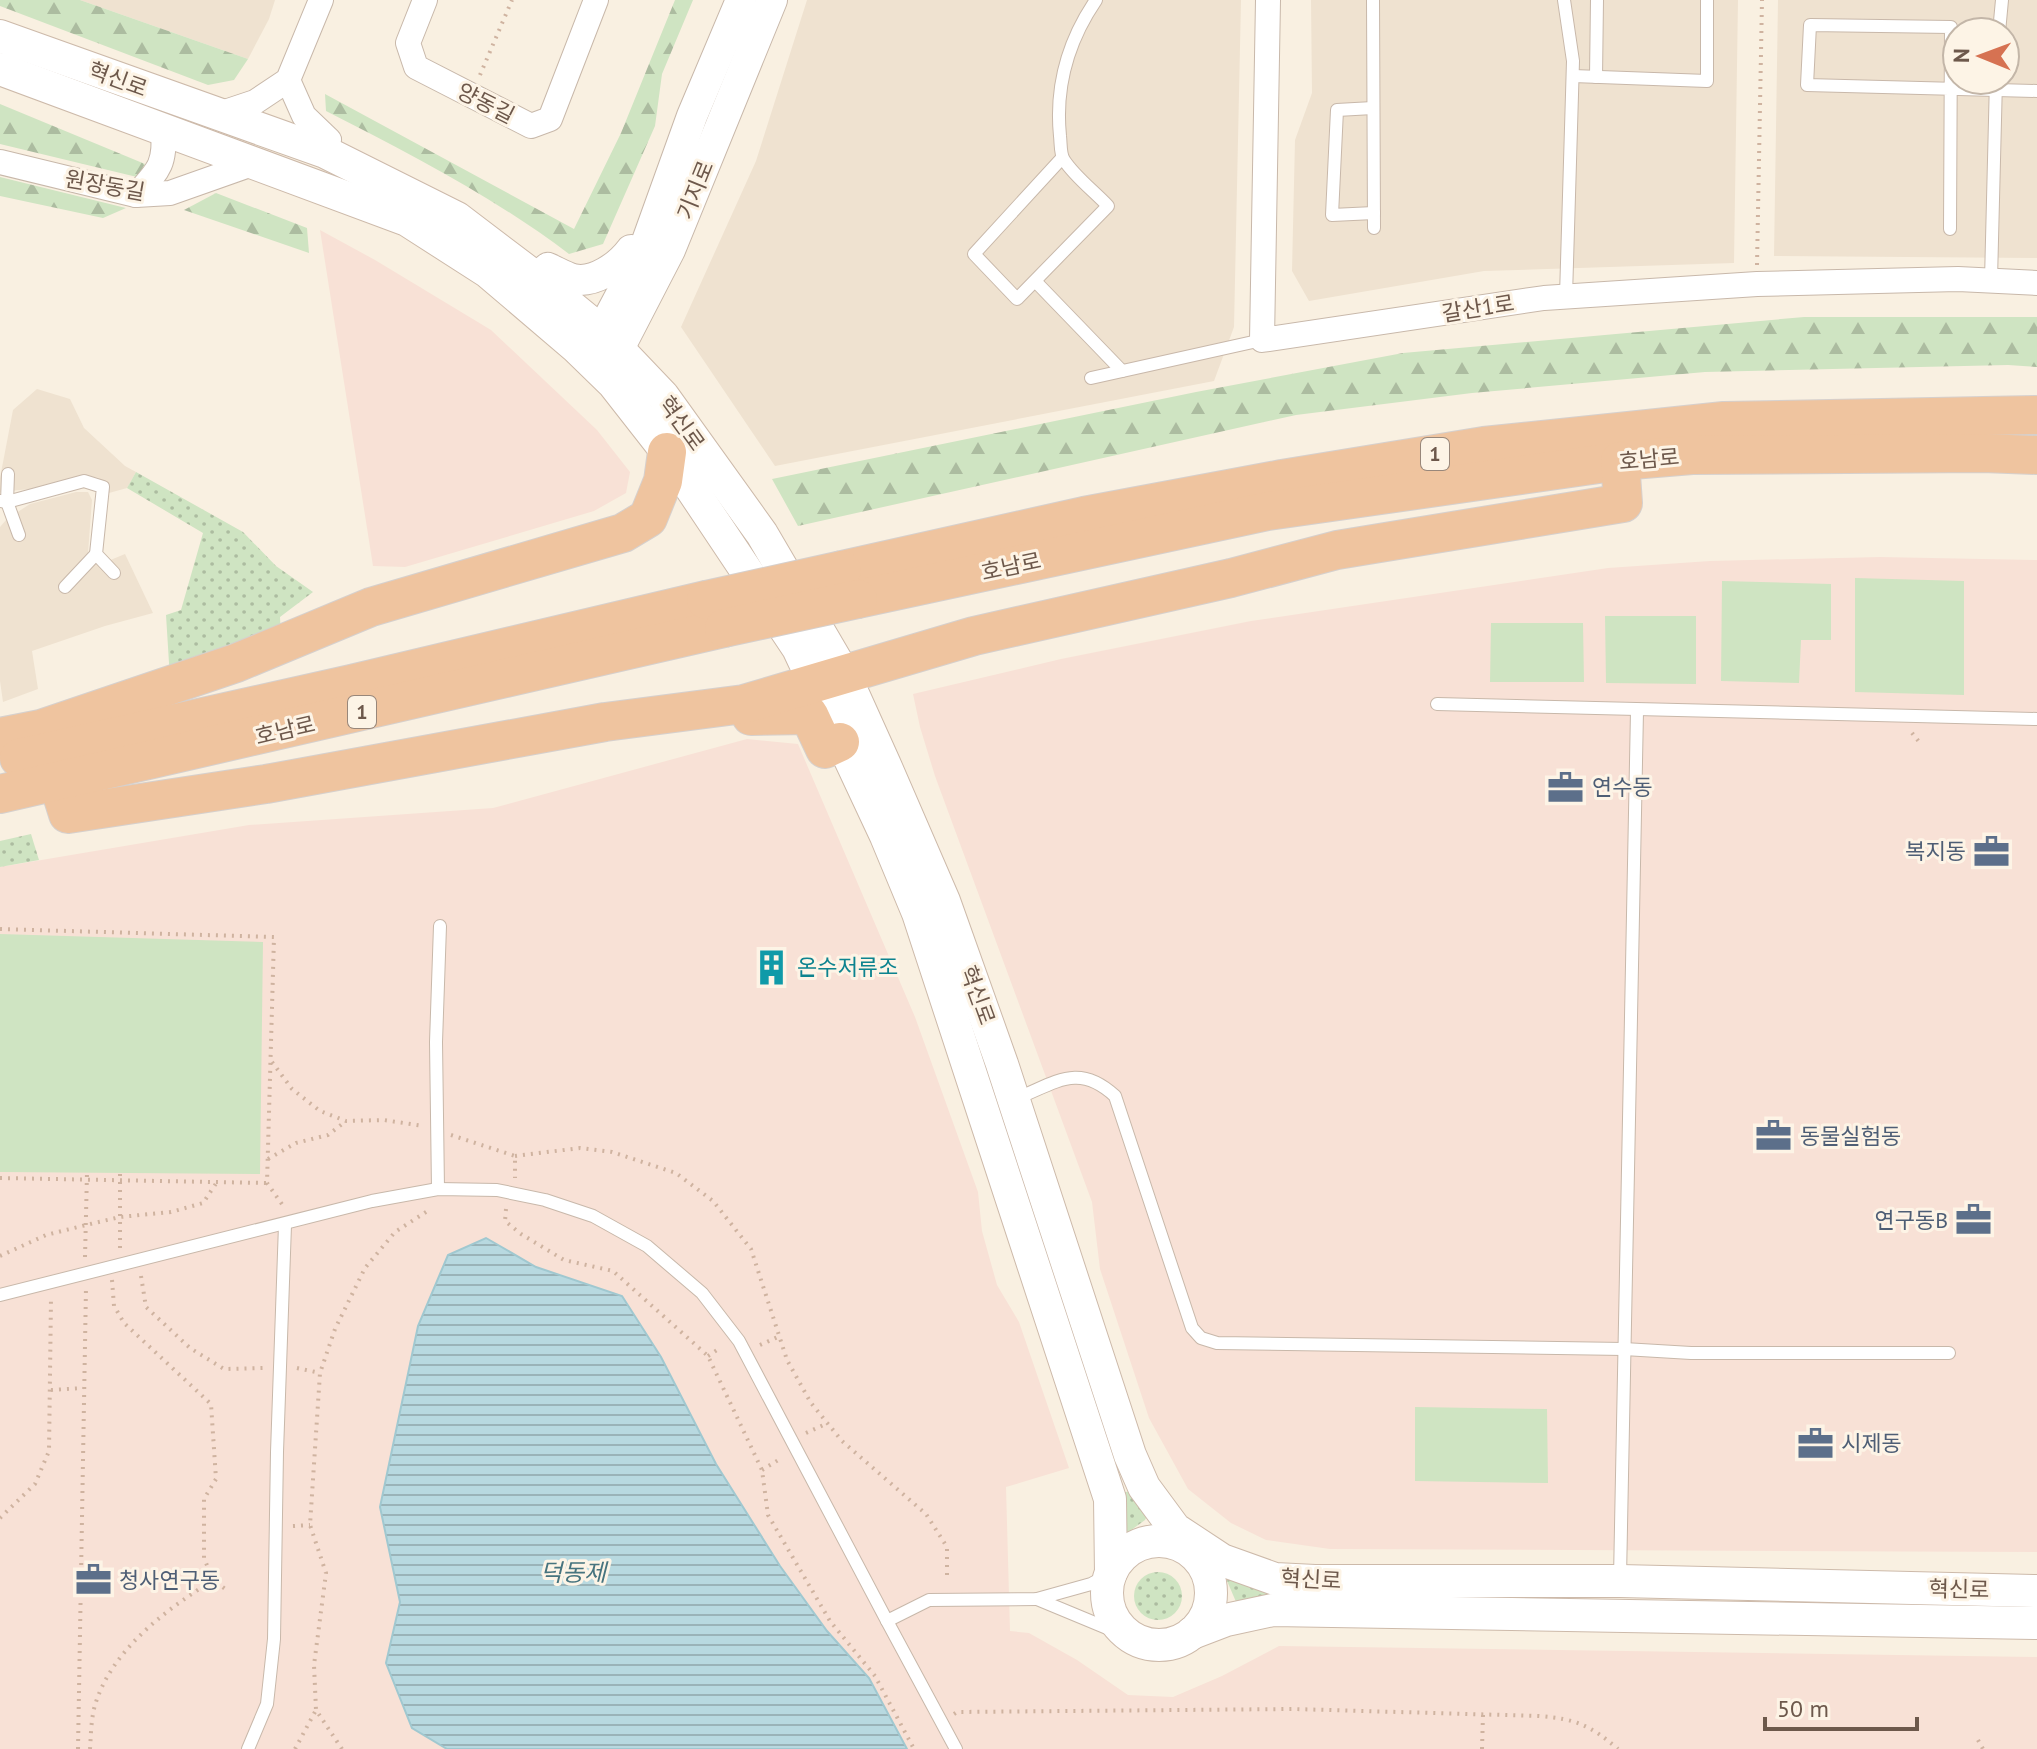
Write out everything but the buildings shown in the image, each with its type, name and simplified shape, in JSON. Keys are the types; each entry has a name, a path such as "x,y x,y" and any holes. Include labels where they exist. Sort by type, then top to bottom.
{"highway":[{"name":"호남로","path":"850,584 1084,516 1484,446 1724,421 2037,415"},
{"path":"0,737 41,729 236,663 371,607 623,533 648,518 663,481 667,452"},
{"name":"호남로","path":"0,763 351,684 715,614 850,584 1268,511 1620,461 1692,455 2037,455"},
{"path":"58,782 68,814 266,784 605,722 744,704 974,636 1231,578 1337,550 1623,503 1620,461"},
{"name":"호남로","path":"0,794 58,782 715,614"},
{"path":"744,704 749,716 809,715 825,749 840,742"}],"main road":[{"name":"혁신로","path":"0,36 325,152 457,218 536,278 603,354 798,648 830,679 840,742 886,836 999,1104 1130,1455 1144,1487 1204,1565 1212,1586 1206,1618 1192,1633 1181,1641 1164,1646 1147,1645 1131,1638 1118,1627 1110,1612 1107,1595 1111,1573 1110,1499 999,1104 944,901 830,679 762,534 663,396 646,378 603,354 488,272 407,220 0,69"},
{"path":"1111,1573 1126,1553 1139,1544 1155,1540 1189,1545"},
{"name":"혁신로","path":"1189,1545 1275,1579 1620,1581 2037,1591"},
{"name":"혁신로","path":"1192,1633 1226,1620 1273,1610 2037,1623"}],"street":[{"path":"216,115 255,102 288,80 321,0"},
{"name":"양동길","path":"425,0 408,43 416,67 531,126 550,119 596,0"},
{"name":"기지로","path":"603,354 692,116 741,0"},
{"name":"기지로","path":"603,354 642,306 670,250 772,0"},
{"path":"1262,340 1268,0"},
{"path":"288,80 304,116 329,140 325,152"},
{"path":"136,195 161,167 163,129"},
{"name":"원장동길","path":"0,162 136,195 170,193 255,163"},
{"path":"536,278 548,268 575,280 606,272 631,250 642,255"},
{"name":"갈산1로","path":"1262,340 1566,296 1757,284 1991,280 2037,283"},
{"path":"642,306 637,339 646,378"}],"lane":[{"path":"1062,158 974,254 1017,299 1108,206 1062,158 1060,85 1066,59 1084,17 1096,0"},
{"path":"1373,0 1374,228"},
{"path":"1564,0 1570,30 1573,76 1566,296"},
{"path":"1596,77 1597,0"},
{"path":"1573,76 1707,81 1707,0"},
{"path":"1810,25 1951,27 1951,89 1807,85 1810,25"},
{"path":"1950,229 1951,96"},
{"path":"1991,280 1996,96"},
{"path":"1373,108 1337,110 1332,215 1374,213"},
{"path":"1036,282 1122,371"},
{"path":"1091,378 1262,340"},
{"path":"8,474 4,501 19,535"},
{"path":"4,501 84,481 103,487 96,554 65,587"},
{"path":"96,554 114,573"},
{"path":"1437,704 2037,719"},
{"path":"1620,1581 1637,711"},
{"path":"438,1189 436,1042 440,926"},
{"path":"999,1104 1064,1080 1084,1076 1099,1081 1115,1096 1192,1328 1201,1338 1217,1343 1624,1349 1691,1353 1949,1353"},
{"path":"0,1295 372,1201 438,1189 497,1190 545,1200 593,1216 647,1246 702,1293 739,1341 956,1749"},
{"path":"248,1749 267,1704 274,1639 285,1225"},
{"path":"887,1621 929,1600 1037,1599 1091,1584 1111,1573"},
{"path":"1037,1599 1131,1638"}],"path":[{"path":"478,78 512,0"},
{"path":"1757,267 1762,0"},
{"path":"1911,732 1920,743"},
{"path":"0,929 274,937 267,1183 284,1207"},
{"path":"271,1060 292,1089 320,1111 346,1121 384,1120 437,1130 515,1156 580,1148 612,1152 676,1173 713,1201 751,1249 787,1360 811,1403 842,1441 926,1514 947,1547 947,1580"},
{"path":"268,1159 296,1143 328,1135 346,1121"},
{"path":"515,1156 515,1178"},
{"path":"85,1259 87,1173"},
{"path":"120,1173 120,1250"},
{"path":"0,1178 267,1183"},
{"path":"0,1256 46,1235 120,1217 171,1212 203,1203 217,1182"},
{"path":"506,1209 505,1221 564,1260 613,1271 708,1356 762,1470 768,1515 830,1621 875,1676 914,1749"},
{"path":"295,1749 316,1710 314,1665 326,1573 310,1525 320,1373 335,1329 365,1268 395,1232 429,1210"},
{"path":"140,1273 146,1307 190,1348 224,1369 267,1368"},
{"path":"112,1280 114,1306 124,1323 211,1404 216,1479 204,1499 204,1558 213,1580 228,1591"},
{"path":"78,1749 86,1287"},
{"path":"0,1518 35,1484 49,1451 51,1295"},
{"path":"760,1345 780,1336"},
{"path":"708,1356 720,1348"},
{"path":"297,1368 320,1373"},
{"path":"51,1390 83,1388"},
{"path":"806,1433 828,1423"},
{"path":"762,1470 780,1459"},
{"path":"293,1526 310,1525"},
{"path":"90,1749 95,1705 113,1669 144,1631 175,1605 213,1580"},
{"path":"942,1723 957,1712 1293,1709 1483,1715 1571,1719 1602,1735 1618,1749"},
{"path":"316,1710 342,1749"},
{"path":"1482,1749 1483,1715"},
{"path":"1978,1740 1983,1749"}],"shaded area":[{"path":"80,0 275,0 269,19 248,59"},
{"path":"807,0 1241,0 1234,327 1214,381 775,466 681,327 756,161"},
{"path":"1311,0 1738,0 1734,263 1484,271 1309,301 1292,271 1295,140 1312,93"},
{"path":"1778,0 2037,0 2037,258 1774,256"},
{"path":"320,230 491,330 597,430 630,472 626,493 594,511 405,567 373,566"},
{"path":"37,389 70,399 84,428 125,466 136,472 127,488 109,493 99,478 83,475 40,488 0,492 13,410"},
{"path":"76,492 88,492 92,500 88,553 108,561 125,554 153,613 32,651 38,689 3,702 0,681 0,527 30,504"},
{"path":"1880,557 2037,560 2037,1552 1330,1549 1266,1540 1231,1523 1188,1489 1149,1418 1100,1269 1092,1202 935,776 913,694 1061,659 1251,621 1608,568 1710,561"},
{"path":"747,739 798,744 915,1017 978,1192 982,1231 997,1285 1019,1322 1069,1468 1006,1487 1010,1631 1029,1633 1077,1660 1128,1695 1173,1697 1279,1646 2037,1657 2037,1749 0,1749 0,867 249,825 493,808"}],"green space":[{"path":"0,0 80,0 248,59 234,80 208,85 0,6"},
{"path":"675,0 693,0 662,74 655,126 603,244 569,254 481,195 326,111 325,94 574,229 621,133"},
{"path":"0,104 145,164 137,177 0,144"},
{"path":"0,177 126,208 103,218 0,196"},
{"path":"216,193 307,228 309,253 184,210"},
{"path":"1804,317 2037,317 2037,367 2008,365 1705,372 1472,393 1296,415 798,526 772,479 1403,353"},
{"path":"136,472 243,532 276,566 313,592 280,617 281,637 170,679 166,615 181,610 203,533 127,488"},
{"path":"1855,578 1964,581 1964,695 1855,692"},
{"path":"1722,581 1831,584 1831,640 1801,640 1799,683 1721,681"},
{"path":"1605,616 1696,616 1696,684 1606,683"},
{"path":"1491,623 1583,623 1584,682 1490,682"},
{"path":"31,834 39,860 0,867 0,841"},
{"path":"0,934 263,942 260,1174 0,1172"},
{"path":"1415,1407 1547,1409 1548,1483 1415,1481"},
{"path":"1132,1490 1148,1514 1145,1520 1123,1536 1118,1495"},
{"path":"1158,1572 1175,1579 1182,1596 1175,1613 1158,1620 1141,1613 1134,1596 1141,1579"},
{"path":"1229,1577 1269,1589 1276,1600 1237,1604 1227,1581"}],"water":[{"name":"덕동제","path":"486,1238 536,1267 622,1296 661,1357 716,1464 780,1566 827,1631 869,1678 907,1749 447,1749 412,1728 386,1663 400,1602 380,1507 418,1326 448,1255"}],"place":[{"name":"연수동","path":"1566,787"},
{"name":"복지동","path":"1992,851"},
{"name":"온수저류조","path":"771,967"},
{"name":"동물실험동","path":"1774,1136"},
{"name":"연구동B","path":"1974,1220"},
{"name":"시제동","path":"1815,1443"},
{"name":"청사연구동","path":"93,1580"}]}
